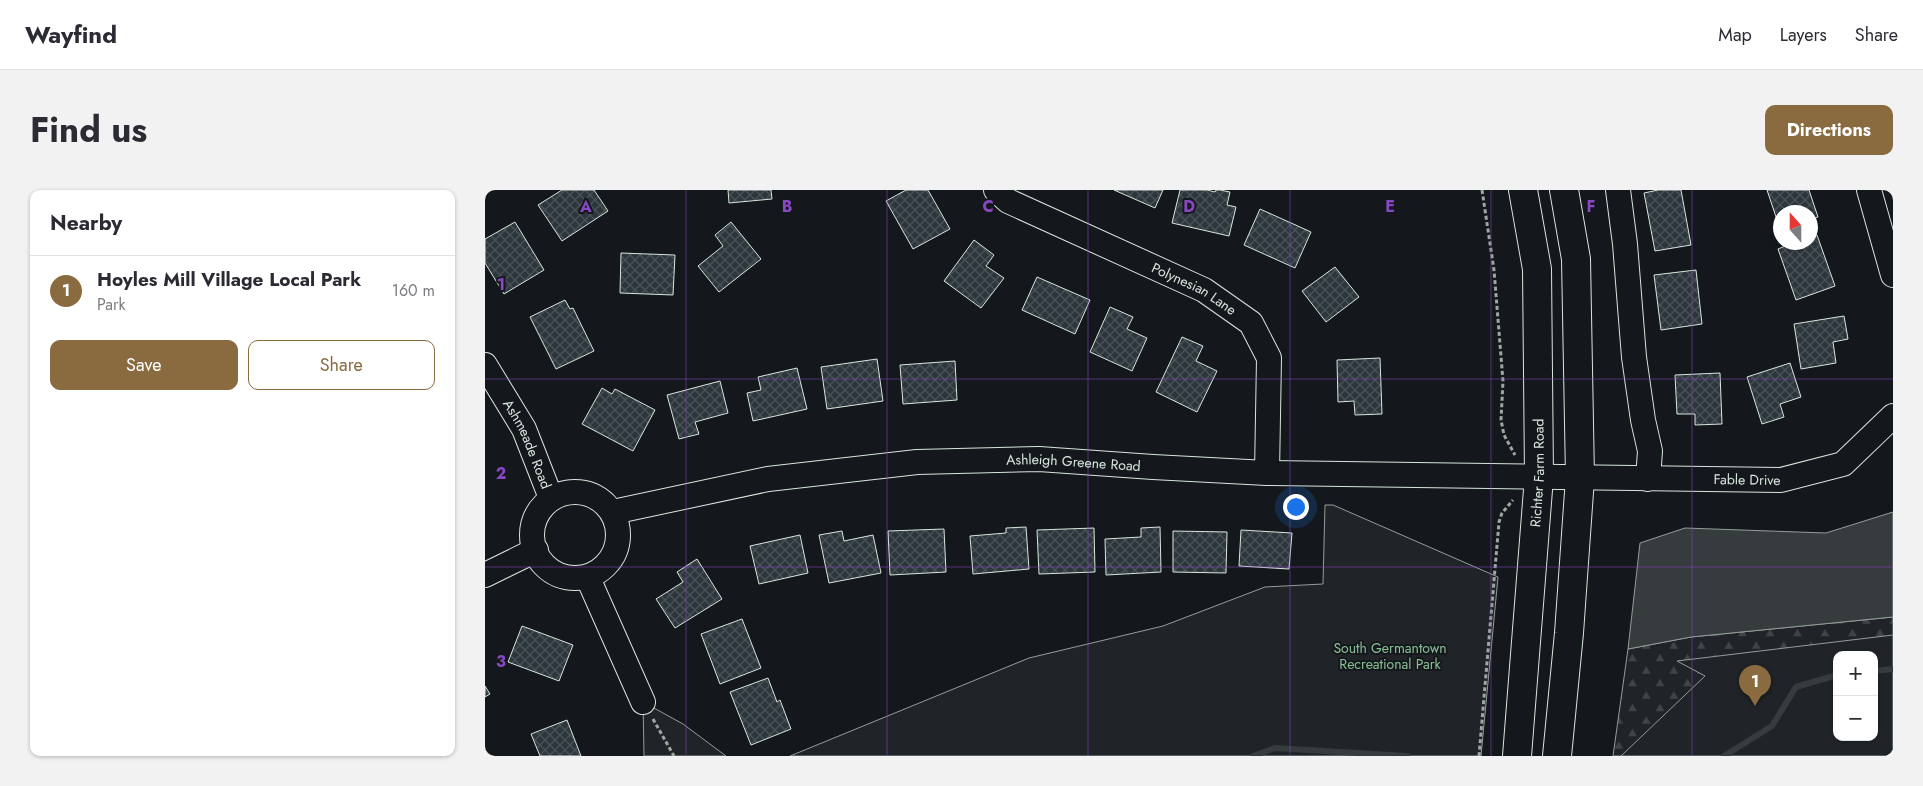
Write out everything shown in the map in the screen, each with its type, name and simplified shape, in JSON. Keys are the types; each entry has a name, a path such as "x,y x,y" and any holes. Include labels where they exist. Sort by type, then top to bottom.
{"main road":[{"name":"Richter Farm Road","path":"1517,756 1539,478 1537,269 1523,190"},
{"path":"1557,756 1569,633 1579,478 1575,259 1564,190"}],"street":[{"name":"Polynesian Lane","path":"996,190 1008,201 1204,290 1251,323 1269,358 1267,473"},
{"path":"1618,190 1625,244 1634,357 1643,420 1650,451 1648,479"},
{"path":"1869,190 1893,275"},
{"name":"Ashmeade Road","path":"485,365 523,430 551,498"},
{"name":"Fable Drive","path":"1539,478 1781,480 1843,464 1893,416"},
{"name":"Ashleigh Greene Road","path":"613,512 768,479 917,462 1039,459 1153,468 1267,473 1539,478"},
{"path":"573,491 589,494 596,496 613,512 619,532 618,547 607,566 588,578 559,576 541,564 531,539 533,521 551,498 573,491"},
{"path":"485,575 536,550"},
{"path":"588,578 643,702"}],"path":[{"path":"643,702 674,756"}],"green space":[{"name":"South Germantown Recreational Park","path":"1325,505 1333,505 1498,577 1481,756 790,756 1029,658 1163,626 1265,587 1323,584"},
{"path":"1893,617 1893,756 1613,756 1628,649 1691,637"},
{"path":"1893,635 1893,756 1621,756 1705,676 1677,661"},
{"path":"643,702 683,724 726,756 644,756"}],"shaded area":[{"path":"1893,512 1893,617 1691,637 1628,649 1640,543 1685,528 1826,533"}],"building":[{"path":"562,190 594,190 608,211 562,241 538,205"},
{"path":"728,190 771,190 772,199 729,203"},
{"path":"906,190 928,190 950,229 913,249 886,201"},
{"path":"1114,190 1163,190 1155,208"},
{"path":"1180,190 1207,190 1215,192 1220,190 1230,192 1227,205 1236,207 1229,236 1172,223"},
{"path":"1658,190 1681,190 1691,245 1655,251 1644,193"},
{"path":"1767,190 1809,190 1814,205 1773,205 1773,208"},
{"path":"1260,209 1311,232 1295,268 1244,245"},
{"path":"515,222 544,270 504,294 485,263 485,239"},
{"path":"731,222 761,259 719,292 698,266 723,246 715,235"},
{"path":"1818,238 1835,286 1796,300 1778,250 1818,250"},
{"path":"974,240 994,255 986,266 1004,278 981,308 944,281"},
{"path":"621,253 675,255 673,295 620,293"},
{"path":"1335,267 1359,297 1326,322 1302,291"},
{"path":"1696,270 1702,324 1661,330 1654,275"},
{"path":"1037,277 1090,300 1075,334 1022,310"},
{"path":"565,300 570,309 573,308 594,351 556,369 530,317"},
{"path":"1110,307 1133,317 1127,329 1147,338 1132,371 1090,352"},
{"path":"1844,316 1848,339 1833,342 1836,363 1801,369 1794,324"},
{"path":"1182,337 1203,346 1196,361 1217,371 1197,412 1156,392"},
{"path":"1380,358 1382,414 1355,415 1354,401 1338,402 1337,360"},
{"path":"877,359 883,401 827,409 821,367"},
{"path":"955,361 957,400 903,404 900,365"},
{"path":"1790,363 1801,397 1780,404 1784,417 1762,424 1747,377"},
{"path":"797,368 807,409 753,421 747,393 761,390 758,377"},
{"path":"1720,373 1722,424 1695,425 1695,414 1677,414 1675,375"},
{"path":"720,381 728,413 695,422 699,434 679,439 667,395"},
{"path":"602,388 612,394 615,389 655,410 633,451 582,424"},
{"path":"1026,527 1029,569 973,574 970,536 1006,533 1006,528"},
{"path":"1160,527 1161,572 1106,575 1105,539 1141,537 1141,528"},
{"path":"1094,528 1095,572 1039,574 1037,530"},
{"path":"944,529 946,572 890,575 888,531"},
{"path":"1241,530 1292,533 1289,569 1239,566"},
{"path":"842,531 844,541 873,535 881,573 829,583 819,535"},
{"path":"1173,531 1227,532 1226,573 1173,572"},
{"path":"800,535 808,573 759,584 750,546"},
{"path":"697,559 722,599 675,628 656,599 683,582 677,572"},
{"path":"742,619 761,668 720,684 701,634"},
{"path":"522,626 573,645 559,681 508,662"},
{"path":"768,678 777,702 780,700 791,729 751,745 730,692"},
{"path":"485,686 490,694 485,697"},
{"path":"567,720 581,756 540,756 531,734"}],"waterway":[{"path":"1878,671 1893,669"},
{"path":"1724,756 1772,726 1796,687 1833,676"},
{"path":"1253,756 1275,748 1407,756"}],"place":[{"name":"Hoyles Mill Village Local Park","path":"1755,706"}]}
